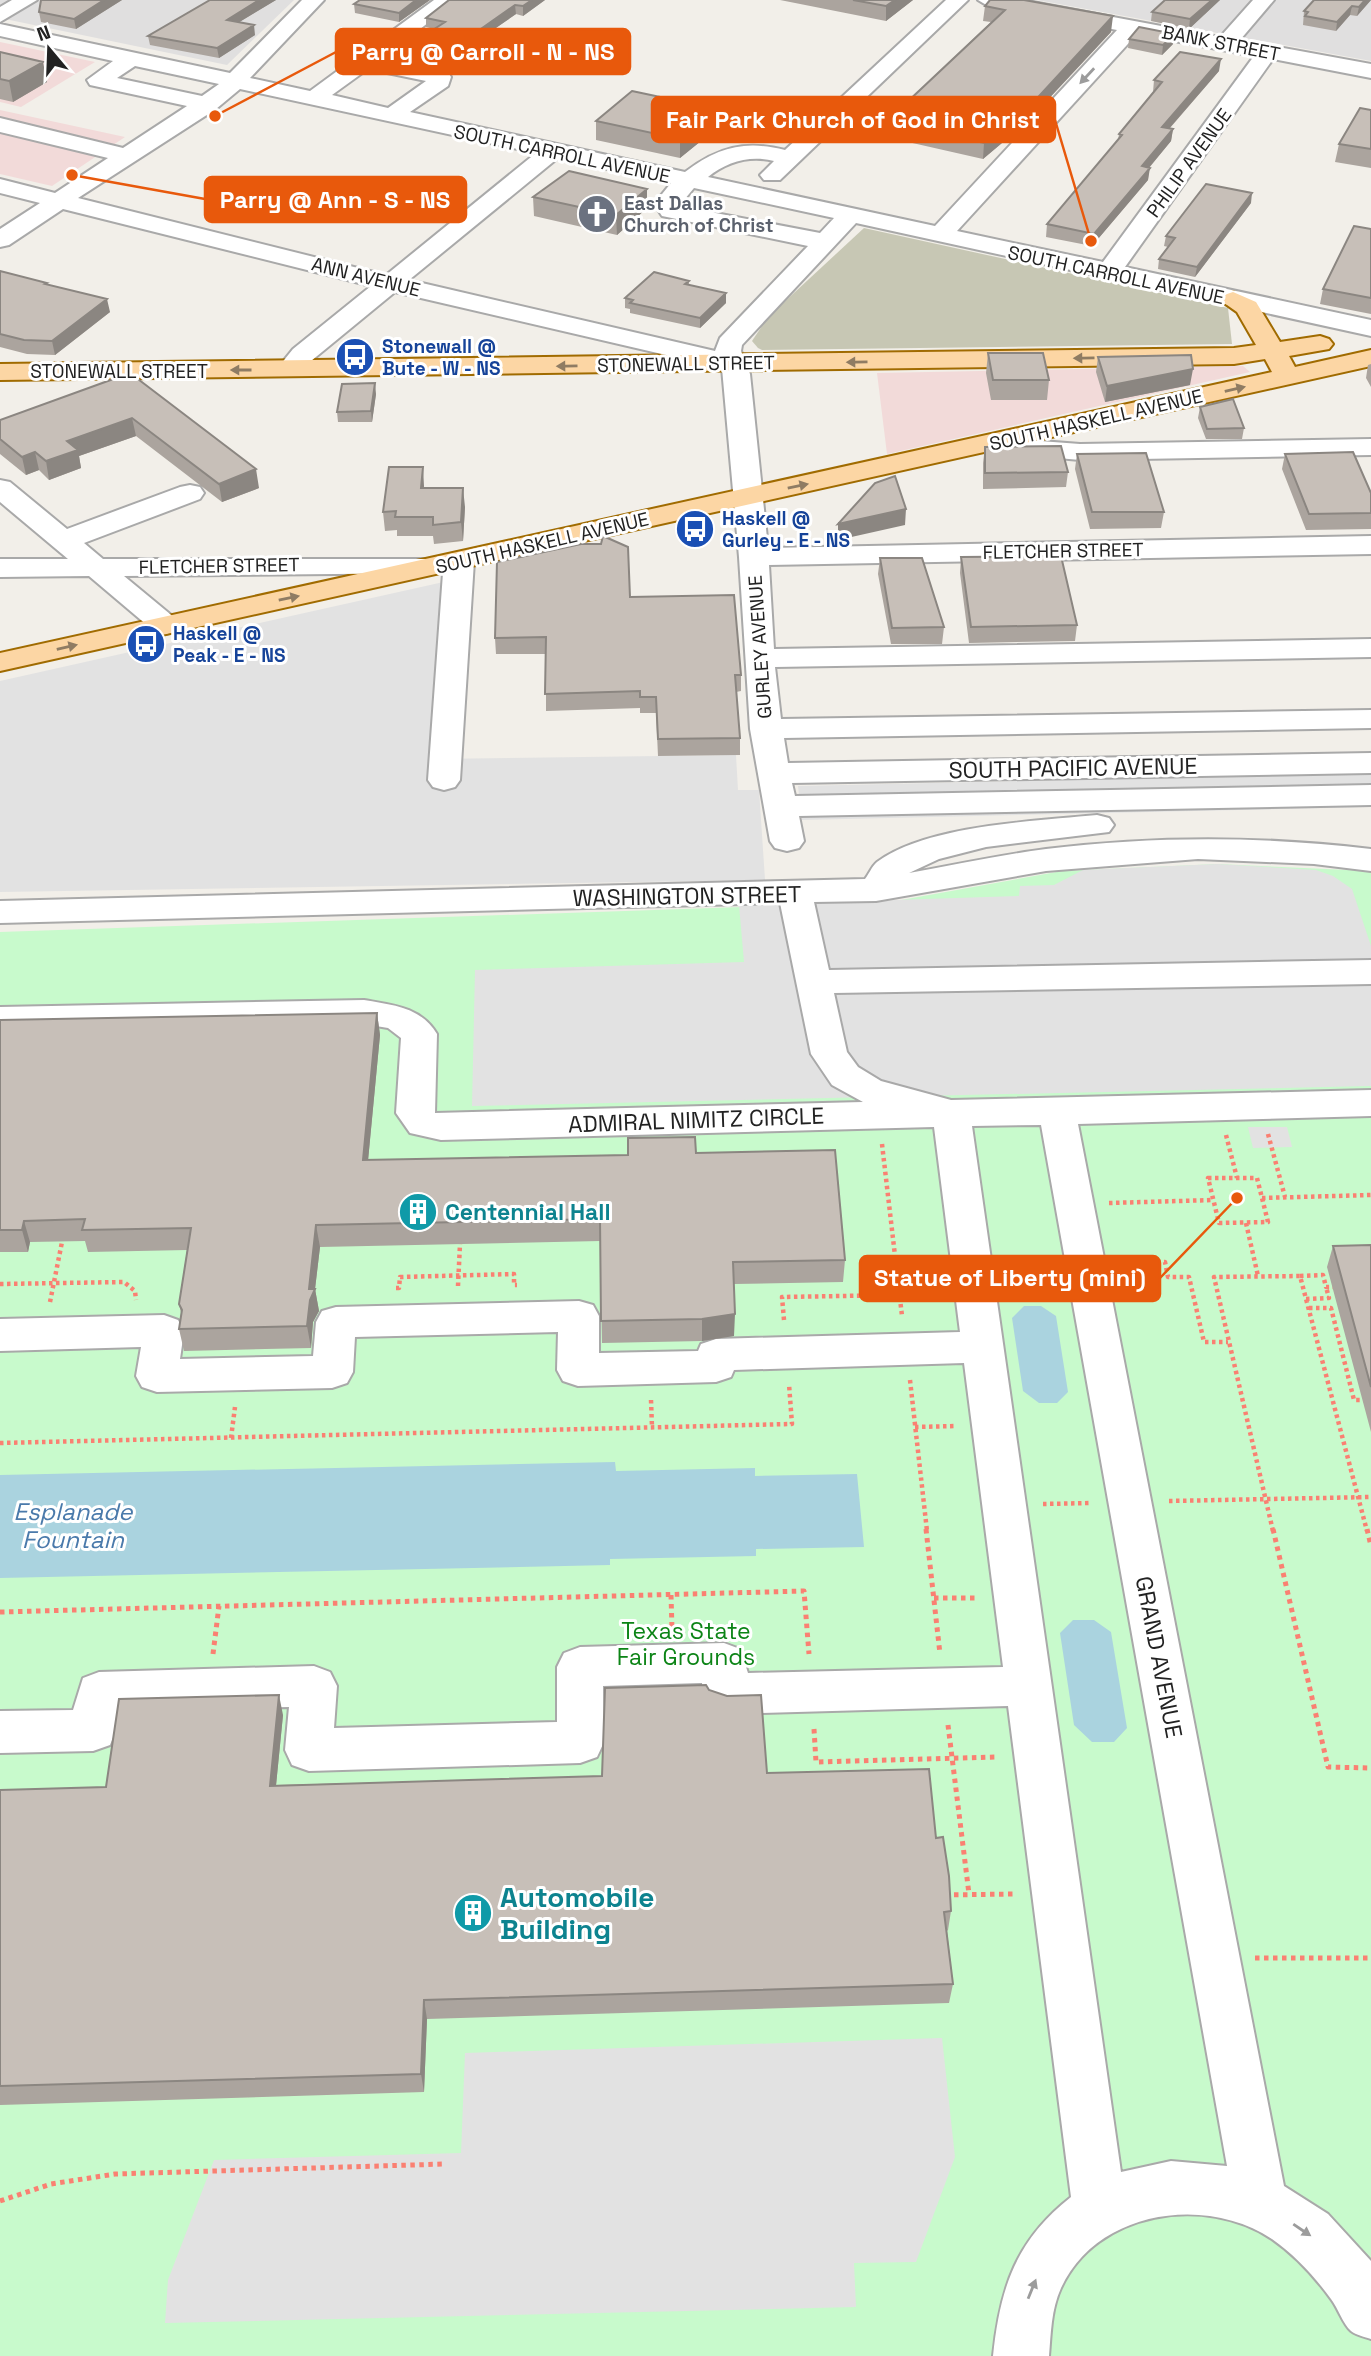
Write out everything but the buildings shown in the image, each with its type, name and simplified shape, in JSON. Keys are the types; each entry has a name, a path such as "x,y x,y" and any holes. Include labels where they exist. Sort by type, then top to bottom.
{"main road":[{"path":"1233,300 1247,307 1289,377"},
{"name":"STONEWALL STREET","path":"0,372 1234,356 1273,353 1371,334"},
{"name":"SOUTH HASKELL AVENUE","path":"0,662 1371,358"}],"street":[{"path":"0,16 27,0"},
{"path":"0,240 208,104 236,82 314,0"},
{"path":"313,99 447,0"},
{"path":"749,195 958,0"},
{"name":"BANK STREET","path":"988,0 1371,71"},
{"path":"1226,44 1265,0"},
{"path":"939,236 1133,26"},
{"name":"SOUTH CARROLL AVENUE","path":"0,30 689,182 1371,328"},
{"name":"PHILIP AVENUE","path":"1108,273 1268,51"},
{"path":"133,58 98,80 208,104"},
{"path":"362,61 440,77 440,81 391,116"},
{"path":"0,125 129,156"},
{"path":"289,370 302,355 553,151"},
{"path":"791,158 761,152 718,159 666,204 670,211 826,242"},
{"path":"625,167 604,183 669,199"},
{"name":"ANN AVENUE","path":"0,186 392,283 733,363"},
{"name":"GURLEY AVENUE","path":"787,841 766,729 737,374 728,351 730,342 850,216"},
{"path":"988,444 1080,452 1371,447"},
{"path":"0,488 165,625"},
{"path":"63,541 190,493"},
{"name":"FLETCHER STREET","path":"754,557 1371,545"},
{"path":"444,780 448,564"},
{"name":"FLETCHER STREET","path":"0,568 448,564"},
{"path":"760,670 1371,648"},
{"path":"760,670 1371,673"},
{"path":"766,729 1371,719"},
{"name":"SOUTH PACIFIC AVENUE","path":"779,790 1371,763"},
{"path":"779,790 948,803 1371,795"},
{"path":"948,803 955,844"},
{"path":"876,890 888,870 928,851 1038,829 1091,825 1371,820"},
{"name":"WASHINGTON STREET","path":"0,912 876,890 1046,860 1125,852 1252,849 1368,867"},
{"name":"ADMIRAL NIMITZ CIRCLE","path":"795,893 829,1054 845,1076 869,1091 951,1113"},
{"path":"812,982 1371,972"},
{"name":"ADMIRAL NIMITZ CIRCLE","path":"0,1019 364,1012 399,1018 419,1034 415,1113 423,1124 440,1127 951,1113 1260,1108 1371,1103"},
{"name":"GRAND AVENUE","path":"1057,1111 1260,2203"},
{"path":"951,1113 1099,2207"},
{"path":"0,1335 164,1331 157,1376 332,1372 336,1322 579,1316 578,1370 716,1366 716,1355 983,1347"},
{"path":"0,1732 93,1730 99,1692 314,1686 309,1750 580,1742 580,1667 724,1663 726,1694 1028,1686"},
{"path":"1021,2356 1027,2302 1041,2269 1056,2244 1076,2223 1099,2207 1136,2192 1177,2186 1219,2189 1260,2203 1311,2235 1353,2280 1371,2311"}],"path":[{"path":"1260,1108 1285,1197"},
{"path":"1219,1109 1237,1178"},
{"path":"879,1115 943,1688 969,1894"},
{"path":"1208,1178 1258,1178 1262,1198 1268,1222 1219,1223 1208,1178"},
{"path":"1262,1198 1371,1195"},
{"path":"1074,1204 1213,1199"},
{"path":"1246,1223 1258,1276"},
{"path":"43,1334 62,1242"},
{"path":"457,1319 460,1244"},
{"path":"1086,1264 1165,1262 1168,1277 1189,1277 1204,1342 1228,1342"},
{"path":"1306,1298 1329,1298 1323,1275 1214,1277 1328,1767 1371,1768"},
{"path":"1300,1276 1371,1546"},
{"path":"1337,1279 1343,1300"},
{"path":"0,1284 124,1282 131,1285 136,1298 130,1332"},
{"path":"1326,1287 1339,1287"},
{"path":"782,1297 898,1295"},
{"path":"1309,1308 1331,1308 1354,1400 1371,1401 1367,1388"},
{"path":"0,1443 792,1424"},
{"path":"1227,1500 1371,1497"},
{"path":"0,1612 804,1591"},
{"path":"208,1689 219,1606"},
{"path":"945,1895 1055,1894"},
{"path":"1215,1958 1371,1958"},
{"path":"0,2201 51,2184 115,2174 445,2164"}],"shaded area":[{"path":"0,0 294,0 227,65 0,18"},
{"path":"1037,0 1371,0 1371,61"},
{"path":"0,42 95,62 21,107 0,102"},
{"path":"0,110 125,137 52,186 0,174"},
{"path":"864,228 1228,308 1232,344 758,348 752,341 768,317"},
{"path":"1243,366 1250,372 887,454 877,373"},
{"path":"448,581 433,759 736,755 738,790 759,790 765,880 0,892 0,681"},
{"path":"1371,773 1371,807 802,820 798,786"},
{"path":"1217,864 1316,870 1333,876 1352,889 1371,946 1371,1086 472,1106 475,970 744,962 739,905 1019,896 1020,886 1054,885 1083,870"},
{"path":"1248,1127 1287,1127 1292,1147 1253,1148"},
{"path":"942,2038 955,2157 916,2262 854,2263 856,2307 165,2323 168,2280 214,2160 461,2153 465,2053"}],"green space":[{"name":"Texas State Fair Grounds","path":"1217,864 1371,871 1371,2356 0,2356 0,932 890,902 1062,871"}],"water":[{"path":"1024,1306 1041,1306 1056,1316 1068,1392 1057,1403 1039,1403 1023,1391 1012,1318"},
{"name":"Esplanade Fountain","path":"615,1462 616,1471 755,1468 755,1476 857,1474 864,1547 756,1549 756,1556 610,1559 610,1565 0,1578 0,1475"},
{"path":"1073,1620 1094,1620 1111,1632 1127,1728 1114,1742 1092,1742 1074,1725 1060,1633"}],"place":[{"name":"Parry @ Carroll - N - NS","path":"215,116"},
{"name":"Parry @ Ann - S - NS","path":"72,175"},
{"name":"East Dallas Church of Christ","path":"597,214"},
{"name":"Fair Park Church of God in Christ","path":"1091,241"},
{"name":"Stonewall @ Bute - W - NS","path":"355,357"},
{"name":"Haskell @ Gurley - E - NS","path":"695,529"},
{"name":"Haskell @ Peak - E - NS","path":"146,644"},
{"name":"Statue of Liberty (mini)","path":"1237,1198"},
{"name":"Centennial Hall","path":"418,1212"},
{"name":"Automobile Building","path":"473,1913"}]}
